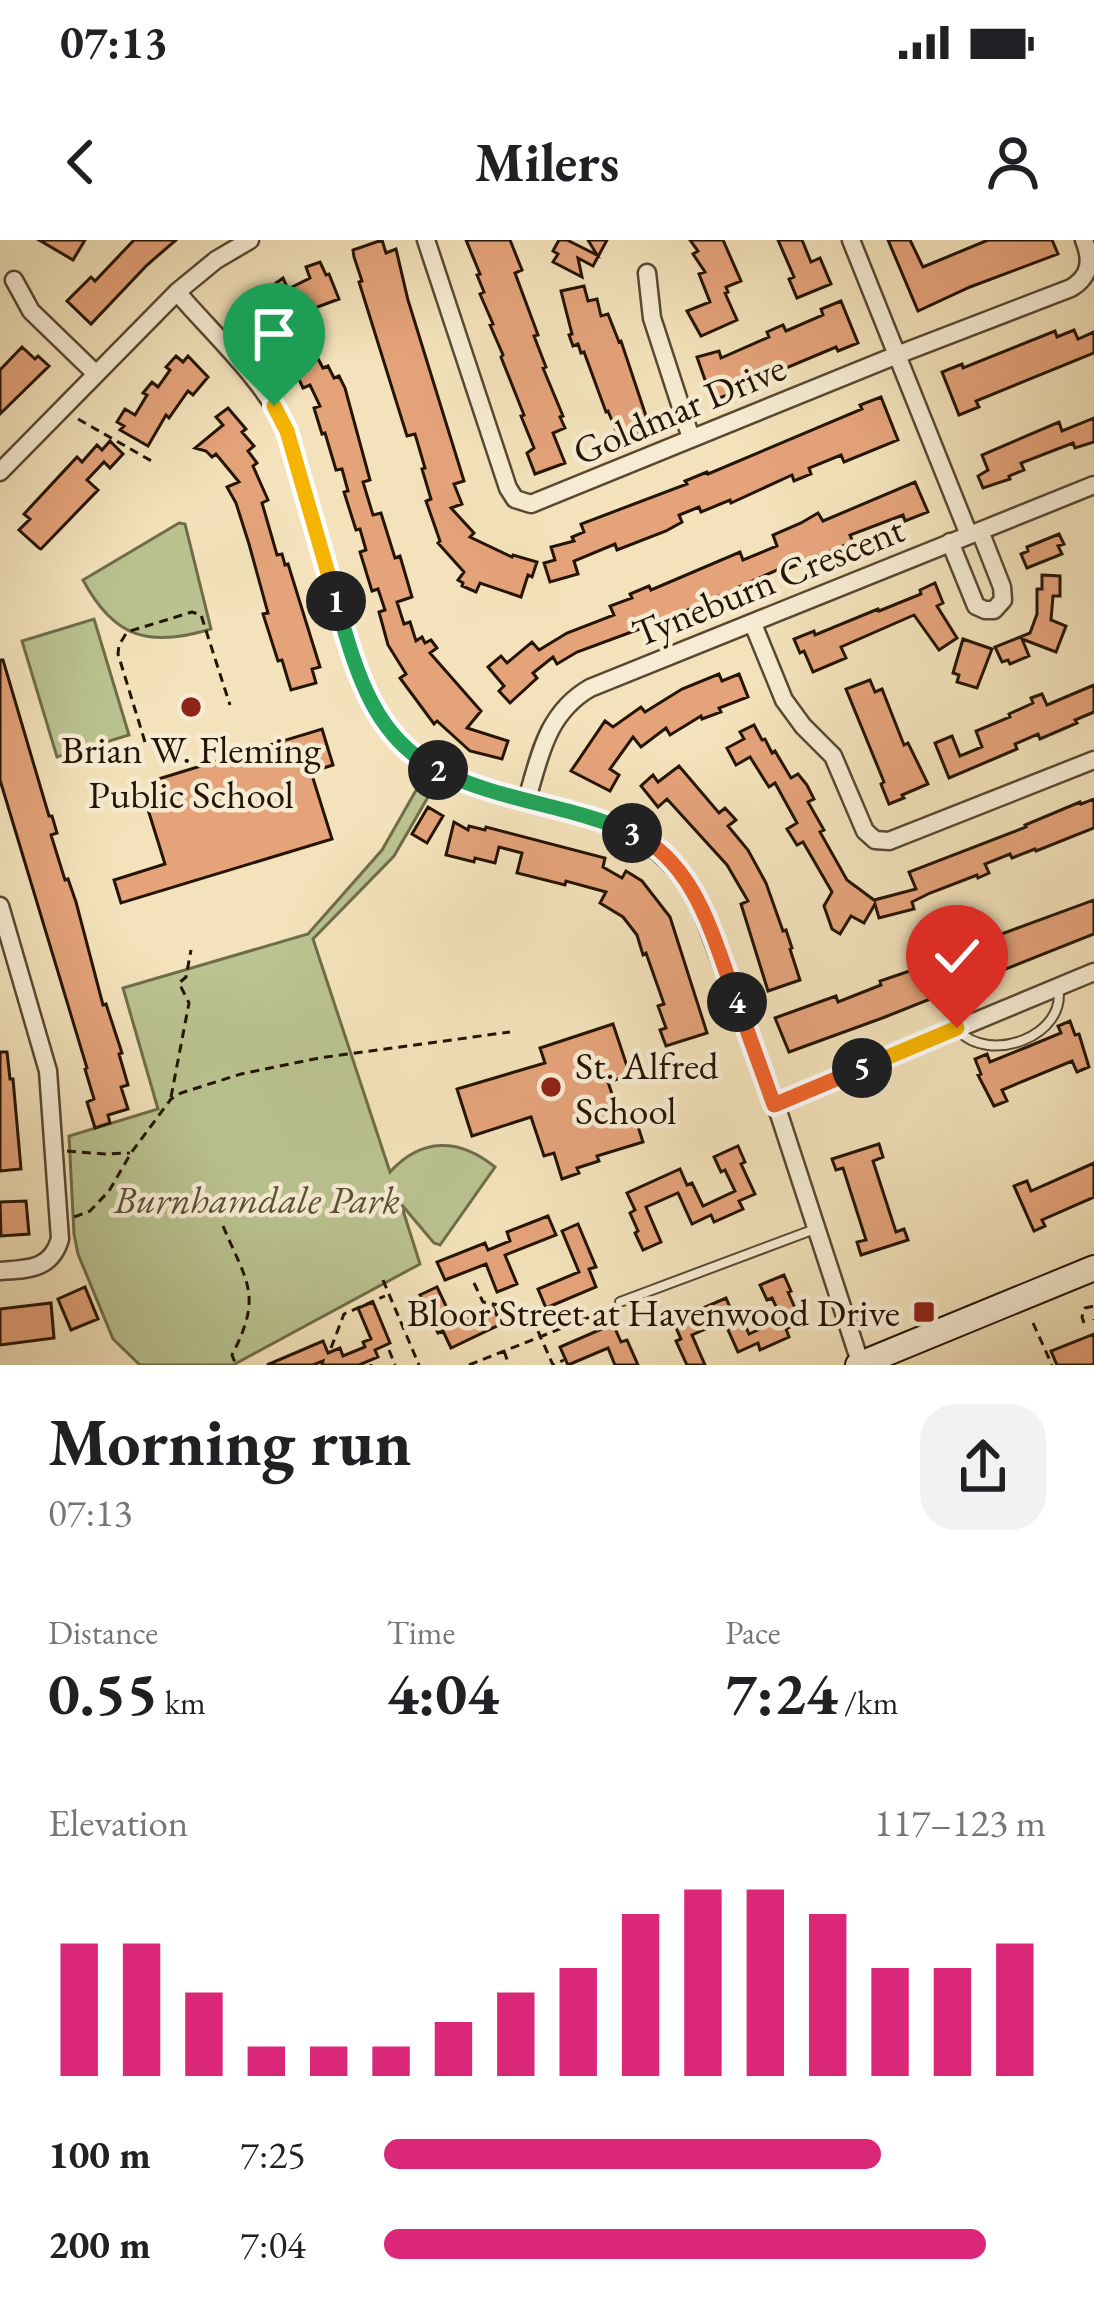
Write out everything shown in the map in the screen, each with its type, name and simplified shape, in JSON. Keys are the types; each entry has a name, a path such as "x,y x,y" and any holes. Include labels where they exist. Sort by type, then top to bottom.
{"main road":[{"path":"860,1365 1094,1268"}],"street":[{"path":"0,472 177,292 250,240"},
{"name":"Goldmar Drive","path":"425,240 505,481 515,499 527,504 1076,285 1090,265 1084,240"},
{"path":"851,240 974,533 1002,587 1003,600 994,610 976,606 950,542"},
{"path":"647,273 652,318 691,438"},
{"path":"14,280 31,310 95,374"},
{"path":"177,292 265,394 287,431 356,668 382,721 406,749 468,784 603,820 642,838 687,880 818,1228 860,1365"},
{"name":"Tyneburn Crescent","path":"527,799 546,735 557,716 590,688 1094,485"},
{"path":"753,624 784,700 832,756 867,834 875,840 892,840 1094,760"},
{"path":"0,906 45,1054 59,1223 59,1245 44,1264 0,1271"},
{"path":"774,1105 1094,972"}],"lane":[{"path":"957,1028 983,1045 1022,1041 1055,1014 1060,1005 1058,987"},
{"path":"620,1302 818,1228"}],"path":[{"path":"78,419 155,463"},
{"path":"145,742 118,655 127,632 192,612 201,615 230,705"},
{"path":"59,1223 90,1211 109,1191 171,1099 189,1003 179,983 186,977 191,950"},
{"path":"171,1099 241,1074 319,1058 510,1032"},
{"path":"53,1149 131,1153"},
{"path":"223,1226 248,1285 251,1306 248,1326 232,1355 236,1365"},
{"path":"383,1280 419,1365"},
{"path":"474,1282 483,1302 529,1311 553,1365 563,1360"},
{"path":"331,1348 344,1313 389,1294"},
{"path":"1084,1323 1083,1311 1090,1304"},
{"path":"469,1365 610,1309"},
{"path":"384,1314 395,1310"},
{"path":"389,1327 400,1321"},
{"path":"1033,1323 1052,1365"},
{"path":"388,1349 395,1365"},
{"path":"504,1351 509,1365"},
{"path":"493,1355 497,1365"}],"green space":[{"path":"179,523 185,524 211,629 169,638 135,633 107,615 83,580"},
{"path":"94,619 129,735 57,757 22,641"},
{"name":"Burnhamdale Park","path":"419,785 432,790 394,856 313,939 390,1172 415,1152 441,1146 468,1151 495,1167 440,1245 401,1204 420,1264 233,1365 140,1365 113,1339 78,1254 69,1136 158,1109 123,988 308,934 382,850"}],"building":[{"path":"39,240 85,240 73,260"},
{"path":"134,240 176,240 91,324 67,301 91,277 95,281"},
{"path":"382,240 386,253 396,249 464,481 454,484 462,504 451,508 474,533 470,537 512,557 537,562 521,597 480,583 476,592 462,586 458,580 464,572 438,543 426,501 431,499 425,468 415,434 407,436 354,257 353,250"},
{"path":"466,240 510,240 522,270 515,273 538,335 534,336 543,368 563,416 565,428 553,433 565,463 535,474 527,453 534,448 490,325 480,294 484,292 480,274"},
{"path":"559,240 597,255 588,240 607,240 593,266 578,258 582,277 553,262"},
{"path":"690,240 723,240 741,281 726,287 725,293 737,320 701,336 687,311 710,302 699,274 705,272"},
{"path":"778,240 802,240 811,262 820,258 831,284 797,298 789,279 794,277"},
{"path":"888,240 910,240 923,267 988,240 1052,240 1058,254 918,311"},
{"path":"320,262 339,299 282,327 278,320 251,339 236,318 243,313 237,304 248,296 251,301 283,278 288,289 310,278 306,267"},
{"path":"584,286 588,301 597,299 601,316 608,314 621,341 650,428 620,440 584,352 578,344 573,346 569,335 561,291"},
{"path":"841,301 858,343 838,351 836,347 712,400 697,357 719,351 721,358 769,337 767,332 783,325 786,331 823,315 821,309"},
{"path":"1074,330 1078,339 1094,332 1094,353 976,401 979,407 959,415 942,372 1055,331 1057,337"},
{"path":"309,342 323,368 328,366 334,378 339,376 345,388 370,480 363,482 373,515 381,513 412,597 397,602 404,624 410,622 416,641 431,640 437,648 430,653 481,711 467,728 508,741 502,759 470,751 437,721 434,724 400,678 406,674 388,645 379,612 385,610 378,589 372,591 360,552 366,550 344,492 348,491 342,469 336,470 314,408 320,406 310,385 303,388 288,365 286,354"},
{"path":"22,347 49,366 0,414 0,370"},
{"path":"176,356 183,362 188,356 208,377 193,395 188,391 169,418 166,415 148,446 120,430 124,426 117,422 125,409 135,415 147,395 143,393 152,382 158,387"},
{"path":"881,397 898,440 844,462 841,455 809,468 811,474 794,481 792,475 731,503 679,515 682,522 666,531 574,561 578,574 550,582 544,563 555,560 551,547 574,541 572,537 584,532 581,524 687,484 685,481"},
{"path":"228,408 254,446 248,451 257,463 253,466 268,500 262,503 277,555 282,554 288,564 320,667 312,669 316,683 291,690 263,614 268,613 249,544 227,487 239,482 216,454 212,457 195,448 223,425 216,417"},
{"path":"1094,418 1094,442 1075,448 1073,443 1021,463 1024,470 983,488 978,476 988,470 982,455 1059,422 1062,431"},
{"path":"110,441 123,454 110,468 104,462 87,480 98,490 39,548 19,530 30,519 24,514 77,457 82,462 97,445 102,450"},
{"path":"915,482 928,512 905,521 903,515 850,535 853,542 557,664 553,657 533,673 537,678 510,703 499,691 504,686 488,667 501,656 507,663 532,642 539,650 614,615 610,606 632,598 630,594 649,586 651,590 740,552 743,560 777,546 773,535 818,513 823,521"},
{"path":"1059,534 1062,554 1027,568 1021,554 1027,547"},
{"path":"1042,575 1060,576 1060,596 1053,596 1051,620 1066,626 1056,652 1022,639 1029,656 1010,664 1002,662 995,647 1030,633"},
{"path":"935,583 943,603 937,606 957,638 939,650 914,615 841,647 846,658 813,672 804,651 800,653 794,639 879,611"},
{"path":"963,639 992,649 977,688 957,682 959,675 953,673"},
{"path":"0,660 52,816 57,833 51,835 76,902 103,1005 122,1053 128,1085 121,1087 128,1109 108,1115 110,1123 95,1128 87,1102 94,1099 87,1068 0,780"},
{"path":"719,674 722,681 739,674 748,697 670,735 666,728 641,747 633,737 610,769 619,775 610,791 571,771 605,721 613,727 641,707 645,712"},
{"path":"870,680 875,692 882,689 904,745 908,743 928,784 889,804 846,689"},
{"path":"1094,685 1094,712 1075,720 1077,723 1040,739 1038,734 1015,744 1017,749 949,778 935,743 952,736 960,756 982,747 976,731 1010,717 1033,703 1031,698 1042,694 1047,705"},
{"path":"754,725 791,778 798,774 807,785 814,799 808,802 824,830 820,832 847,880 874,900 916,889 909,872 1080,802 1094,799 1094,828 1036,851 985,864 989,873 930,893 912,902 914,909 879,918 875,904 864,923 851,916 840,934 832,929 824,906 832,892 803,842 797,845 787,829 797,823 775,783 769,787 750,757 736,765 727,748 744,739 740,732"},
{"path":"322,729 333,765 311,772 332,839 121,903 114,880 165,864 145,800 160,796 155,780"},
{"path":"679,766 719,813 725,808 736,820 728,826 766,883 800,980 768,991 741,904 748,901 727,865 667,799 658,807 641,786 653,775 658,782"},
{"path":"428,807 443,816 427,843 412,834"},
{"path":"454,822 468,830 469,826 486,827 605,858 603,867 622,878 626,871 642,881 670,917 707,1033 666,1046 658,1006 664,1004 646,953 643,955 637,935 623,917 600,903 606,892 517,873 522,853 499,847 495,863 446,855"},
{"path":"1094,900 1094,934 789,1052 775,1018 836,996 838,1002 881,985 880,981"},
{"path":"1070,1021 1089,1067 1077,1072 1072,1061 1002,1090 1007,1101 994,1106 975,1059 987,1054 990,1062 1061,1033 1058,1026"},
{"path":"613,1024 630,1075 608,1082 621,1121 635,1117 643,1142 597,1156 599,1161 562,1179 554,1153 544,1156 531,1117 472,1136 457,1089 545,1063 540,1048"},
{"path":"0,1052 7,1052 13,1079 21,1169 0,1171"},
{"path":"879,1144 883,1157 873,1161 896,1232 904,1229 908,1240 861,1255 857,1242 866,1240 843,1168 836,1170 832,1159"},
{"path":"738,1146 755,1194 739,1201 743,1209 714,1222 711,1215 692,1224 678,1193 646,1207 661,1242 643,1250 627,1193 680,1169 703,1206 735,1191 714,1157"},
{"path":"1094,1163 1094,1197 1042,1220 1045,1226 1034,1231 1014,1186 1027,1181 1031,1191"},
{"path":"26,1201 29,1234 1,1236 0,1202"},
{"path":"548,1216 556,1235 505,1255 517,1284 497,1292 486,1264 445,1280 437,1262 485,1243 488,1250 510,1241 507,1232"},
{"path":"578,1224 596,1267 589,1269 596,1287 546,1308 538,1289 579,1272 562,1231"},
{"path":"784,1275 801,1322 786,1329 789,1337 760,1350 758,1343 738,1352 724,1321 692,1335 705,1365 687,1365 673,1321 726,1298 733,1314 739,1311 749,1334 782,1319 760,1285"},
{"path":"85,1287 98,1319 71,1330 58,1299"},
{"path":"437,1287 455,1325 493,1307 501,1324 451,1348 443,1331 438,1333 420,1295"},
{"path":"373,1302 390,1343 375,1350 378,1357 359,1365 322,1365 323,1361 267,1365 323,1341 328,1353 340,1348 343,1356 365,1347 363,1342 371,1339 358,1308"},
{"path":"51,1303 54,1338 0,1345 0,1309"},
{"path":"613,1324 621,1342 627,1340 638,1365 615,1365 608,1348 568,1365 560,1347"},
{"path":"1094,1334 1094,1365 1057,1365 1051,1351"}],"place":[{"name":"Brian W. Fleming Public School","path":"191,707"},
{"name":"St. Alfred School","path":"551,1087"},
{"name":"Bloor Street at Havenwood Drive","path":"924,1312"}],"route":[{"path":"274,406 292,446 356,668 389,731 406,749 449,776 603,820 642,838 665,856 698,901 774,1105 957,1028"}]}
